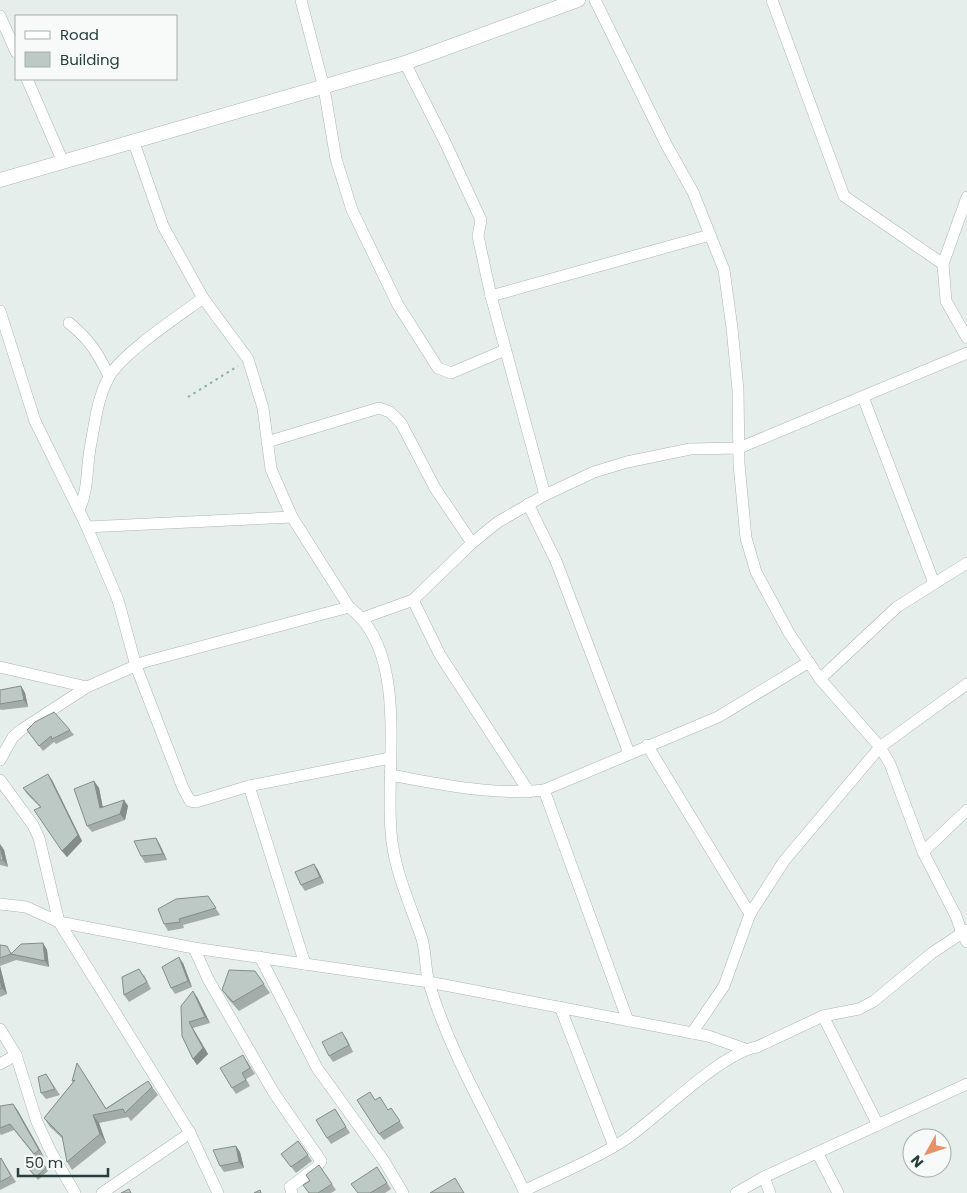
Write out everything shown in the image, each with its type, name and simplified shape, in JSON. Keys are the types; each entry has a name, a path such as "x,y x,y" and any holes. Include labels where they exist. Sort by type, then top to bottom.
{"street":[{"path":"301,0 324,88 336,159 352,210 398,304 438,368 451,373 505,350"},
{"path":"0,180 133,140 324,88 404,63 578,0"},
{"path":"0,904 26,907 59,922 194,948 429,982 692,1033 745,1049 757,1047 823,1016 859,1009 874,1001 932,953 965,935 923,852 890,764 880,747 820,679 789,633 756,572 746,538 739,448 738,390 724,270 693,192 595,0"},
{"path":"772,0 844,196 943,264"},
{"path":"0,16 5,38 15,51"},
{"path":"404,63 444,140 481,220 478,236 491,296 545,495"},
{"path":"27,80 63,162"},
{"path":"133,140 163,226 203,298 248,360 262,401 271,469 292,517 349,608 363,618 379,650 388,680 392,723 390,775 393,849 422,942 429,982 468,1077 524,1192 614,1146 745,1049"},
{"path":"967,197 943,264 946,301 967,338"},
{"path":"491,296 710,235"},
{"path":"79,510 87,490 88,457 99,404 109,376 125,358 203,298"},
{"path":"0,311 35,421 87,527 118,600 136,666 183,788 190,801 196,802 249,786 390,758"},
{"path":"69,323 86,337 95,348 109,376"},
{"path":"363,618 413,600 472,543 498,522 545,495 594,472 626,462 690,449 739,448 967,353"},
{"path":"863,397 934,583"},
{"path":"267,442 380,408 390,412 401,423 435,488 472,543"},
{"path":"528,504 556,561 629,753"},
{"path":"87,527 292,517"},
{"path":"820,679 897,607 967,563"},
{"path":"413,600 440,655 528,792"},
{"path":"0,760 13,737 87,687 144,662 349,608"},
{"path":"390,775 455,786 516,793 544,790 718,717 809,662"},
{"path":"0,667 87,687"},
{"path":"692,1033 724,986 750,914 784,860 880,747 963,688 967,700"},
{"path":"648,745 750,914"},
{"path":"0,780 33,825 39,838 59,922 190,1133 218,1193"},
{"path":"249,786 305,964"},
{"path":"544,790 628,1021"},
{"path":"923,852 967,810"},
{"path":"194,948 208,979 274,1093 321,1161 317,1167 290,1187 292,1193"},
{"path":"260,957 317,1068 384,1161 403,1193"},
{"path":"560,1008 614,1146"},
{"path":"823,1016 878,1125"},
{"path":"0,1029 16,1055 37,1122 51,1152 76,1193"},
{"path":"0,1064 16,1055"},
{"path":"736,1193 764,1177 818,1154 967,1084"},
{"path":"102,1193 190,1133"},
{"path":"818,1154 838,1193"},
{"path":"764,1177 770,1193"}],"path":[{"path":"188,397 248,360"}],"building":[{"path":"21,686 24,700 0,704 0,690"},
{"path":"54,712 70,730 52,739 51,736 39,746 27,730 35,722"},
{"path":"48,774 78,835 62,851 34,810 41,807 23,788"},
{"path":"94,781 100,808 124,800 120,814 87,826 74,789"},
{"path":"156,838 163,854 141,856 134,841"},
{"path":"0,846 3,860 0,860"},
{"path":"314,864 320,877 301,885 295,872"},
{"path":"208,896 216,908 179,919 180,922 164,924 158,909 176,899"},
{"path":"43,943 45,961 11,954 21,944"},
{"path":"0,945 7,946 11,954 0,958"},
{"path":"179,957 188,981 171,988 162,967"},
{"path":"139,969 147,982 124,995 122,977"},
{"path":"229,970 255,971 264,984 233,1002 222,990"},
{"path":"193,991 205,1017 189,1022 203,1048 193,1059 182,1036 181,1006"},
{"path":"342,1032 349,1045 329,1056 322,1042"},
{"path":"243,1055 250,1068 242,1073 246,1080 232,1088 220,1068"},
{"path":"77,1063 106,1109 148,1081 152,1087 125,1113 123,1109 93,1115 100,1134 67,1162 62,1136 44,1118 75,1080 72,1081"},
{"path":"46,1074 55,1089 41,1093 38,1077"},
{"path":"370,1092 375,1100 380,1097 388,1110 391,1108 400,1121 379,1134 357,1100"},
{"path":"13,1104 39,1150 34,1154 10,1124 0,1128 0,1106"},
{"path":"335,1109 346,1127 327,1138 316,1120"},
{"path":"298,1141 308,1155 291,1167 281,1154"},
{"path":"236,1146 239,1162 220,1166 213,1150"},
{"path":"0,1159 11,1176 0,1182"},
{"path":"40,1159 46,1168 36,1177 28,1168"},
{"path":"319,1165 332,1184 318,1193 309,1193 303,1185 310,1181 306,1175"},
{"path":"377,1167 387,1183 370,1193 358,1193 351,1184"},
{"path":"455,1178 464,1193 430,1193"},
{"path":"129,1189 131,1193 121,1193"}]}
